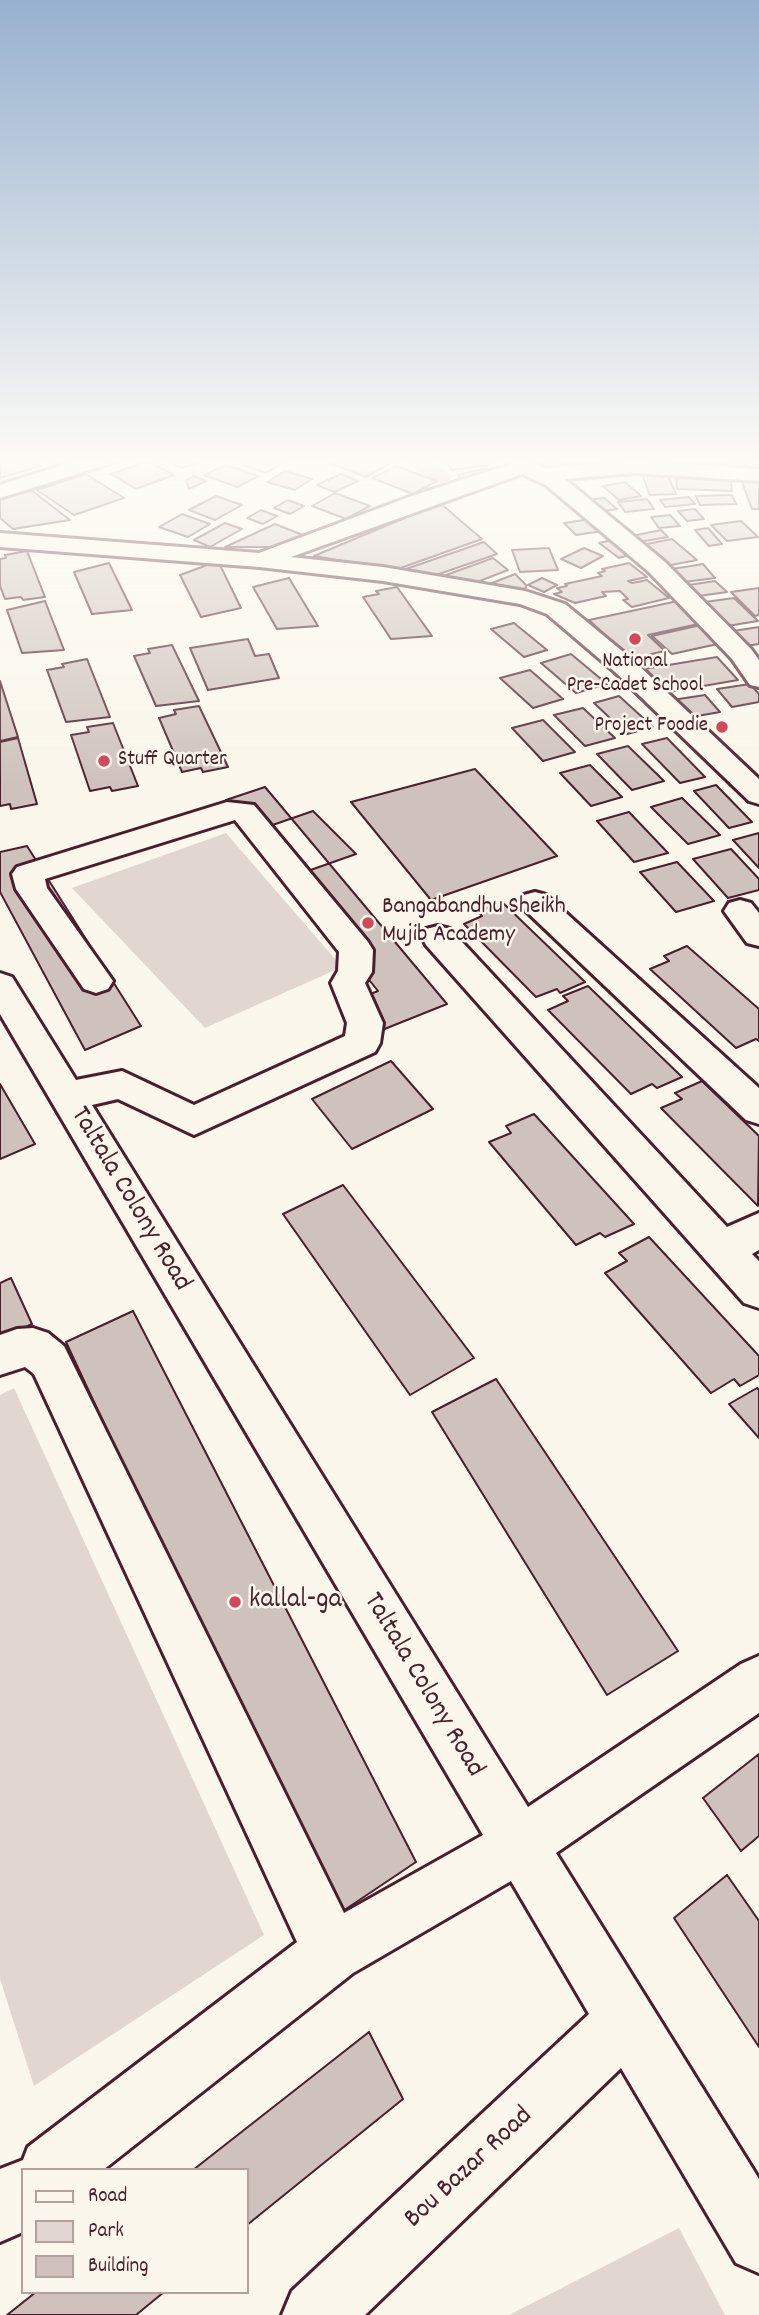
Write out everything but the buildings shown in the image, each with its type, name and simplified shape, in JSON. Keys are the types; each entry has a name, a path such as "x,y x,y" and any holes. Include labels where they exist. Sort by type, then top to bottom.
{"street":[{"path":"312,566 383,574 525,598 556,609 624,666 759,795"},
{"path":"656,566 742,654 759,680"},
{"path":"66,1096 122,1085 194,1121 362,1043 365,1023 348,983 355,972 356,950 243,811 227,811 28,874 32,890 96,981"},
{"path":"535,902 759,1110"},
{"path":"438,937 759,1290"},
{"name":"Taltala Colony Road","path":"0,985 518,1846 759,2240"},
{"path":"722,1250 759,1230"},
{"path":"0,1356 17,1348 33,1347 49,1360 332,1952"},
{"path":"54,2168 332,1952 518,1846 759,1682"},
{"name":"Bou Bazar Road","path":"316,2315 625,2022"},
{"path":"0,2209 21,2193"}],"green space":[{"path":"226,833 342,967 205,1028 72,888"},
{"path":"14,1388 264,1935 34,2086 0,1979 0,1395"},
{"path":"679,2228 725,2315 509,2315"}],"place":[{"name":"National Pre-Cadet School","path":"635,639"},
{"name":"Project Foodie","path":"722,727"},
{"name":"Stuff Quarter","path":"104,761"},
{"name":"Bangabandhu Sheikh Mujib Academy","path":"368,923"},
{"name":"kallal-ga","path":"235,1602"}]}
